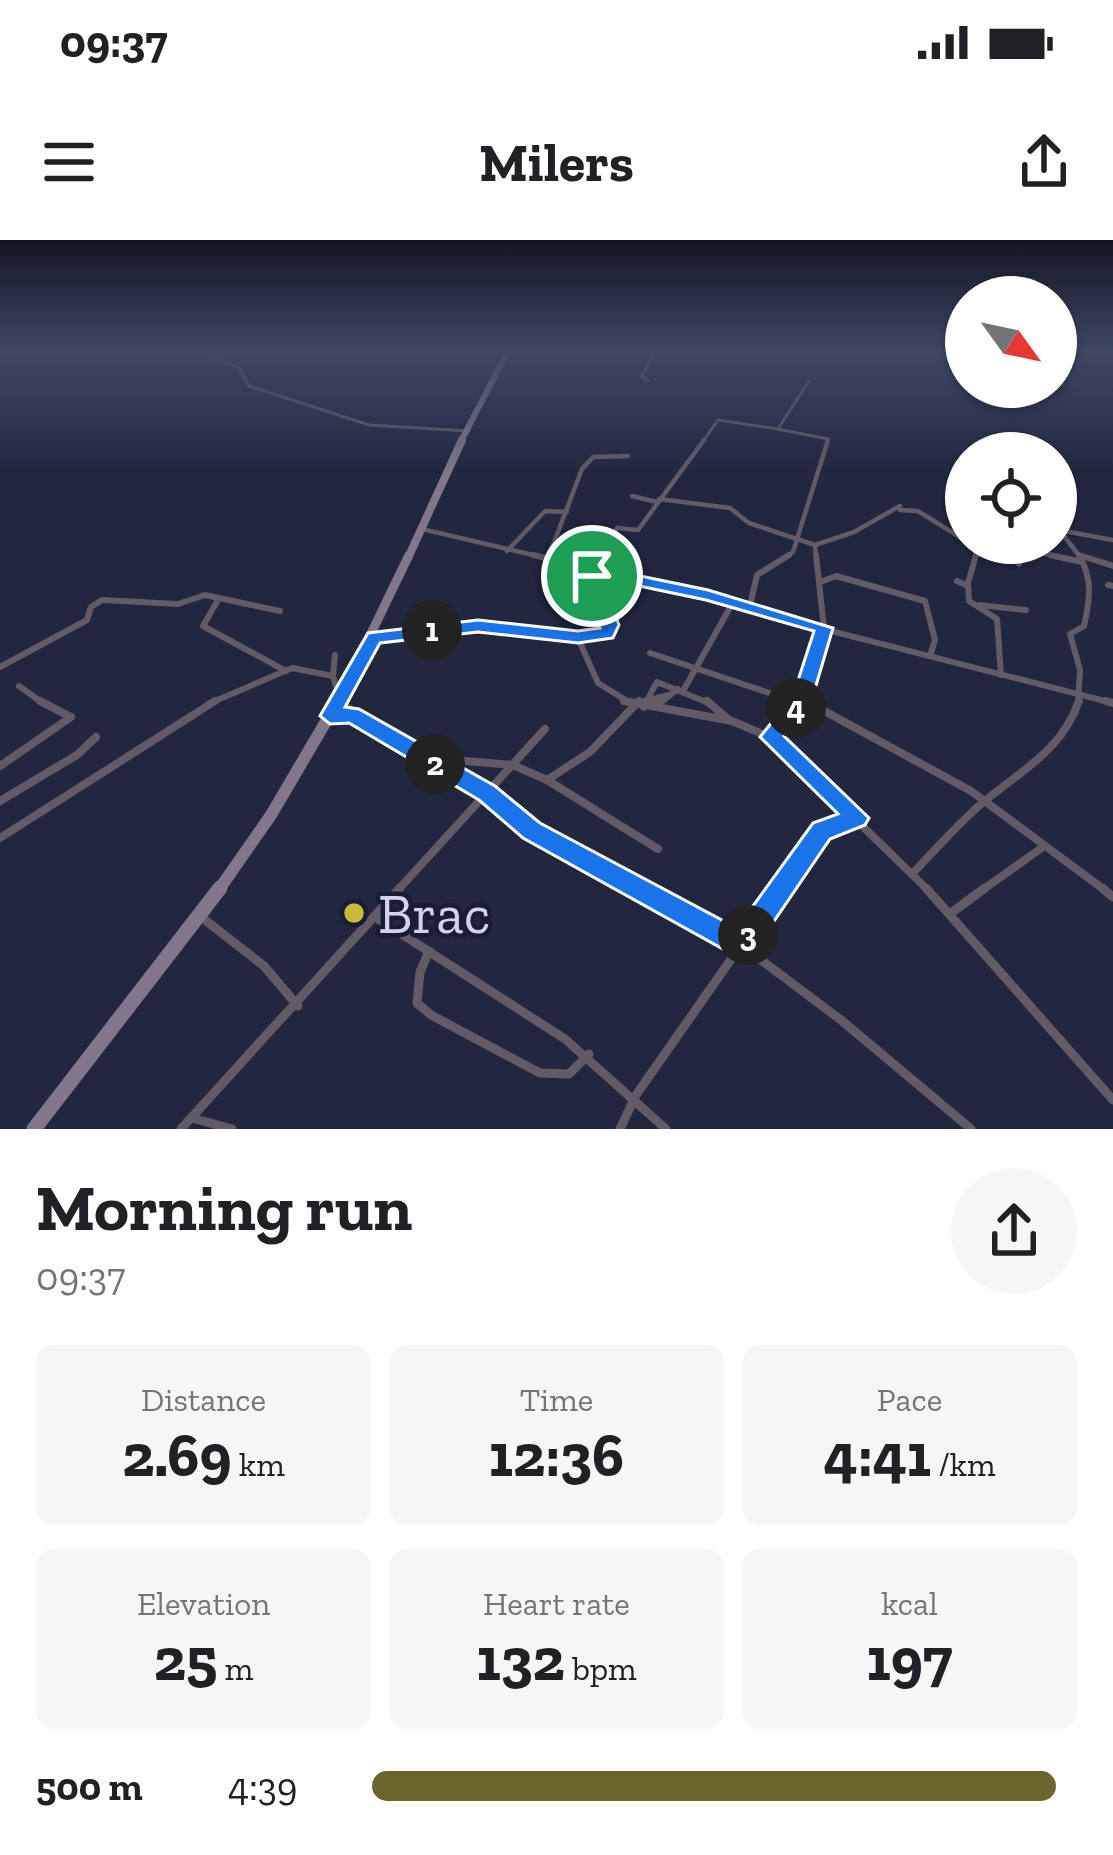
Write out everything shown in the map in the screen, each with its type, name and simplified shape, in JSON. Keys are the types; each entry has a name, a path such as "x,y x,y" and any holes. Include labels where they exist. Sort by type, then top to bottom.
{"main road":[{"path":"34,1129 275,809 374,638 469,430 493,392"}],"street":[{"path":"269,392 367,424 469,430"},
{"path":"778,429 800,392"},
{"path":"374,638 478,626 578,637 606,634 610,625 590,570 617,529 638,530 718,420 828,439 793,552 757,575 749,610"},
{"path":"547,559 580,474 591,458 628,455"},
{"path":"632,496 730,508 749,524 815,545 900,508 918,511 945,528"},
{"path":"504,552 545,511 567,512"},
{"path":"422,530 1113,703"},
{"path":"1077,532 1113,540"},
{"path":"771,737 801,701 824,628 816,591 820,581 815,545"},
{"path":"913,873 1070,728 1081,695 1070,634 1084,626 1094,585 1077,552"},
{"path":"1077,558 1113,566"},
{"path":"974,564 969,601 997,619 1001,675"},
{"path":"820,581 836,576 925,602 935,640 930,656"},
{"path":"957,580 968,586"},
{"path":"0,668 87,620 98,601 178,604 205,596 280,610"},
{"path":"219,598 203,626 286,670"},
{"path":"975,605 1025,610 1021,602"},
{"path":"677,692 732,604"},
{"path":"593,636 608,640"},
{"path":"578,637 584,646 584,663 611,694 731,721 771,737 951,913 1113,1100"},
{"path":"650,652 801,701 986,802 1113,897"},
{"path":"335,655 338,702 352,715 487,793 531,831 741,945 841,1019 970,1129"},
{"path":"0,838 137,751 175,721 286,670 307,669 333,676"},
{"path":"0,766 71,717 19,686"},
{"path":"547,780 602,741 620,713 643,702 677,692 710,702 731,721"},
{"path":"330,716 352,715"},
{"path":"182,1129 545,729"},
{"path":"0,801 77,754 96,737"},
{"path":"424,758 513,766 547,780 658,849"},
{"path":"620,1129 636,1096 821,831 857,818"},
{"path":"951,913 1043,847"},
{"path":"199,915 264,966 298,1006"},
{"path":"375,917 589,1054 666,1129"},
{"path":"429,951 420,972 418,1003 431,1015 540,1073 568,1074 589,1054"},
{"path":"192,1118 232,1129"}],"place":[{"name":"Brac","path":"354,913"}],"route":[{"path":"592,571 708,596 824,628 802,699 771,737 857,818 821,831 741,945 531,831 487,793 352,715 330,716 374,638 478,626 578,637 606,634 610,625 592,576 592,571"}]}
